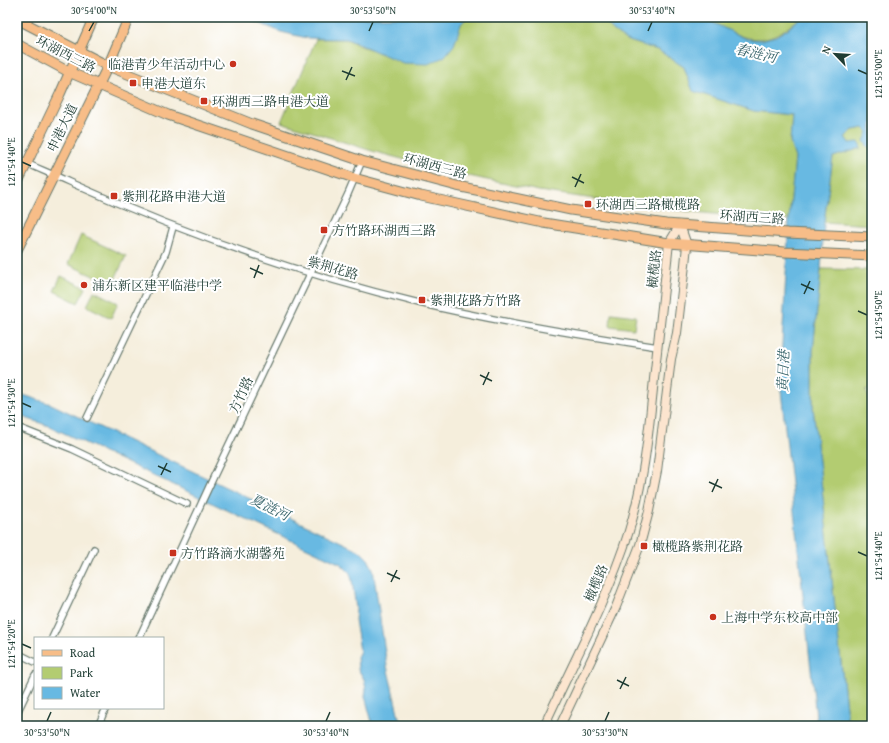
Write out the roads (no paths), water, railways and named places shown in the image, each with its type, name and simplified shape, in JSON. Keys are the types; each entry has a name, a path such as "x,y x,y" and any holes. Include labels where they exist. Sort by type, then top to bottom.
{"main road":[{"name":"申港大道","path":"17,184 60,94 78,50 94,17"},
{"name":"申港大道","path":"17,250 108,66 129,17"},
{"name":"环湖西三路","path":"17,19 108,66 252,124 362,160 487,193 571,210 666,224 787,233 872,237"},
{"name":"环湖西三路","path":"17,44 98,86 168,115 354,178 421,196 544,223 668,243 825,255 872,256"},
{"name":"橄榄路","path":"544,726 602,600 617,565 629,531 638,497 649,426 668,243 680,225"},
{"name":"橄榄路","path":"560,726 616,607 640,545 649,511 657,471 687,245 680,225"}],"street":[{"name":"紫荆花路","path":"17,159 112,202 173,227 310,274 397,298 528,326 658,347"},
{"name":"方竹路","path":"139,637 348,194 362,160"},
{"path":"87,418 166,252 173,227"},
{"path":"17,427 72,449 187,504"},
{"path":"52,637 94,549"},
{"path":"17,653 34,662"},
{"path":"17,713 34,677"},
{"path":"98,726 106,709"}],"water":[{"path":"244,17 467,17 461,24 454,45 444,57 428,64 403,63 347,39 307,38 281,32"},
{"path":"599,17 701,17 747,39 761,40 776,36 789,28 801,17 872,17 872,146 868,147 864,141 868,132 864,128 853,130 845,137 849,143 859,142 861,148 833,157 824,222 813,351 813,407 848,726 817,726 780,381 789,220 795,158 790,142 792,115 754,111 693,91 684,67 658,50 626,40 613,31 604,19"},
{"path":"17,393 51,404 360,551 368,559 373,569 387,666 401,726 373,726 365,696 366,689 364,679 358,669 357,657 360,651 355,620 356,609 352,580 350,573 341,564 49,426 17,415"}],"place":[{"name":"临港青少年活动中心","path":"233,64"},
{"name":"申港大道东","path":"133,83"},
{"name":"环湖西三路申港大道","path":"204,101"},
{"name":"紫荆花路申港大道","path":"114,196"},
{"name":"环湖西三路橄榄路","path":"588,204"},
{"name":"方竹路环湖西三路","path":"324,230"},
{"name":"浦东新区建平临港中学","path":"84,285"},
{"name":"紫荆花路方竹路","path":"422,300"},
{"name":"橄榄路紫荆花路","path":"644,546"},
{"name":"方竹路滴水湖馨苑","path":"173,553"},
{"name":"上海中学东校高中部","path":"713,617"}],"water label":[{"name":"春涟河","path":"756,53"},
{"name":"黄日港","path":"783,371"},
{"name":"夏涟河","path":"270,507"}]}
